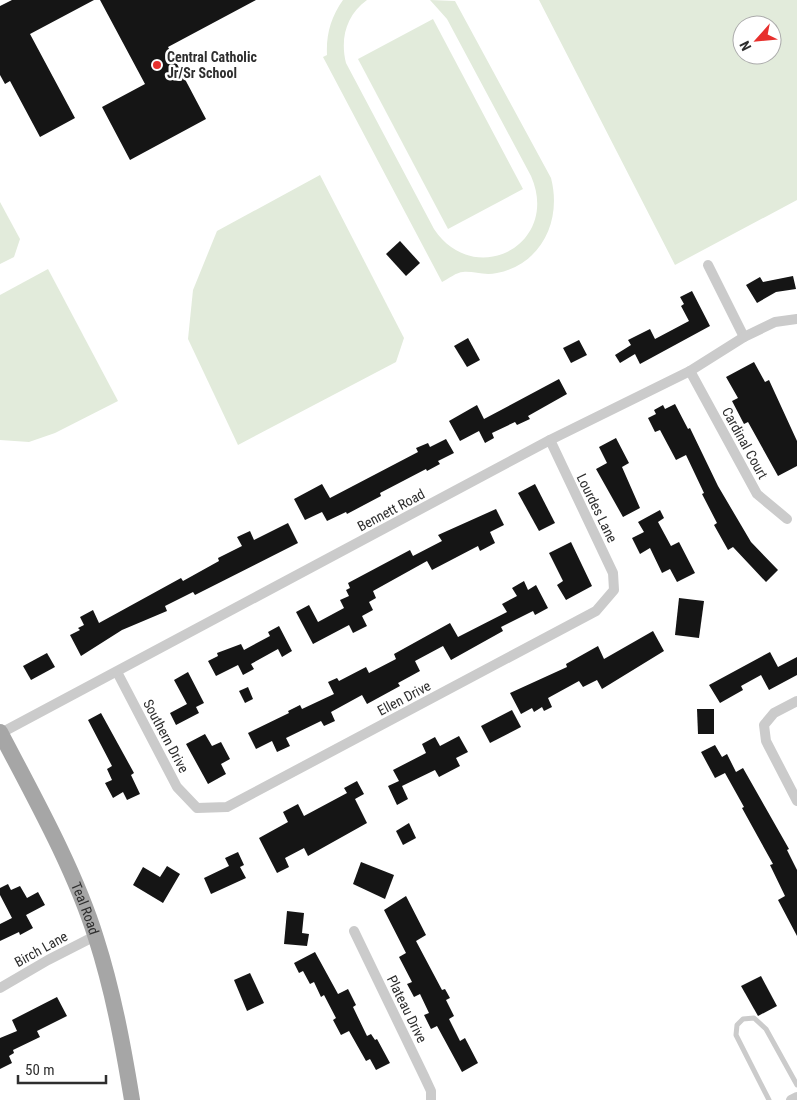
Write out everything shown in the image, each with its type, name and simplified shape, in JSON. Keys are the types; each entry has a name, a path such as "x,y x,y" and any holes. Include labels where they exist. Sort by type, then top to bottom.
{"main road":[{"name":"Teal Road","path":"0,732 75,885 95,936 115,1003 132,1100"}],"street":[{"path":"708,265 744,337"},
{"name":"Bennett Road","path":"0,732 117,672 550,440 690,371 744,337 775,322 797,319"},
{"name":"Cardinal Court","path":"690,371 757,494 787,519"},
{"name":"Lourdes Lane","path":"550,440 613,573 614,590"},
{"name":"Ellen Drive","path":"197,808 228,807 596,611 614,590"},
{"name":"Southern Drive","path":"117,672 177,787 197,808"},
{"path":"797,701 774,713 764,725 766,741 797,801"},
{"name":"Plateau Drive","path":"354,931 431,1091 431,1100"},
{"name":"Birch Lane","path":"0,988 48,960 95,936"},
{"path":"791,1100 797,1097"}],"lane":[{"path":"769,1100 736,1035 737,1025 743,1018 754,1018 766,1029 797,1085"}],"green space":[{"path":"343,0 367,0 354,13 346,28 344,54 346,63 434,229 451,247 471,256 491,257 509,251 524,239 534,222 537,200 531,176 447,19 430,0 455,1 551,178 554,209 551,224 537,250 526,260 513,268 497,273 461,272 442,282 323,57 327,55 327,40 332,19"},
{"path":"539,0 797,0 797,200 675,265"},
{"path":"433,19 523,189 448,229 358,59"},
{"path":"320,175 404,338 396,362 238,445 188,339 193,290 217,231"},
{"path":"0,202 20,239 14,257 0,264"},
{"path":"48,269 118,401 55,433 29,442 0,440 0,295"}],"building":[{"path":"12,0 94,0 30,34 75,118 40,137 10,81 5,84 0,75 0,6"},
{"name":"Central Catholic Jr/Sr School","path":"100,0 256,0 168,47 206,119 130,160 102,107 145,84"},
{"path":"400,241 420,263 406,276 386,254"},
{"path":"793,276 796,289 776,292 757,303 746,285 760,277 763,282"},
{"path":"692,291 710,326 640,364 635,354 620,363 615,355 631,345 628,340 650,329 655,339 689,321 681,306 684,304 680,297"},
{"path":"468,338 480,360 467,367 454,346"},
{"path":"579,340 587,355 571,363 563,348"},
{"path":"754,362 765,382 769,380 797,441 797,466 778,476 748,422 744,424 732,401 738,398 726,377"},
{"path":"559,379 567,394 528,416 530,419 517,425 515,422 492,433 494,438 485,443 479,431 460,441 449,421 477,405 484,419"},
{"path":"675,404 688,429 690,428 718,486 751,542 778,570 766,582 733,547 728,550 714,525 717,523 702,494 704,493 686,455 676,460 660,430 655,432 648,418 656,414 654,410 663,405 665,409"},
{"path":"616,438 629,463 622,467 640,508 623,517 596,469 607,463 599,447"},
{"path":"446,439 454,453 438,461 440,464 427,471 426,469 380,493 381,496 347,514 346,512 327,521 322,512 305,520 294,499 322,484 330,498 418,452 416,448 428,443 430,447"},
{"path":"535,484 555,523 539,531 518,493"},
{"path":"496,509 504,525 490,532 495,543 480,551 478,546 432,570 427,561 373,591 376,598 369,602 373,610 362,616 367,626 353,633 349,625 313,644 296,612 309,605 318,622 344,608 340,600 349,596 346,590 350,588 348,583 410,550 413,556 442,541 438,535"},
{"path":"660,510 664,518 658,522 671,546 679,542 695,573 677,582 670,569 662,573 650,548 640,554 632,538 644,532 638,522"},
{"path":"288,523 298,543 195,595 193,592 165,606 167,611 122,630 81,656 70,635 80,630 78,628 84,625 80,617 93,610 99,623 181,578 183,581 219,561 218,558 242,546 237,537 250,531 254,540"},
{"path":"571,542 592,586 566,600 557,585 563,581 549,553"},
{"path":"524,581 528,590 536,585 548,608 535,615 533,611 501,627 503,631 451,660 443,646 415,661 420,671 398,683 400,686 367,704 362,695 331,712 335,721 324,726 321,721 286,738 290,746 277,752 272,741 256,749 248,733 289,713 288,711 300,705 302,709 334,694 328,682 337,678 339,681 366,667 369,673 396,659 394,654 450,623 458,637 507,612 502,604 517,596 512,588"},
{"path":"679,598 704,601 699,638 675,635"},
{"path":"279,626 292,651 282,657 278,649 251,664 254,669 243,675 238,665 216,676 208,661 218,656 217,653 241,644 244,650 270,636 268,632"},
{"path":"653,631 664,651 602,689 597,680 583,687 579,681 548,698 552,707 544,711 542,707 534,712 532,708 521,714 510,693 567,667 566,664 598,646 604,659"},
{"path":"770,652 778,667 797,657 797,675 769,690 761,675 741,686 743,690 720,703 709,685"},
{"path":"47,653 55,667 31,680 23,666"},
{"path":"188,672 204,703 196,707 199,713 176,725 170,713 187,704 174,680"},
{"path":"248,687 253,699 245,703 239,691"},
{"path":"697,709 714,709 714,734 698,734"},
{"path":"512,710 521,727 490,743 481,726"},
{"path":"101,713 134,773 131,775 140,794 127,800 123,792 113,798 105,783 112,780 107,769 112,766 88,720"},
{"path":"205,734 212,746 221,742 230,759 221,764 226,774 208,784 186,744"},
{"path":"459,736 468,752 456,758 460,766 439,777 435,770 402,786 408,799 397,805 388,786 399,781 393,770 426,753 422,744 435,737 440,746"},
{"path":"715,745 722,757 727,754 736,772 743,768 789,849 787,850 797,870 797,936 778,900 785,896 770,865 773,864 742,808 744,807 725,773 715,778 701,752"},
{"path":"357,781 364,794 355,799 367,823 308,856 304,848 285,858 289,867 277,873 259,838 288,822 283,812 298,804 304,816 347,793 344,788"},
{"path":"409,823 416,838 403,845 396,831"},
{"path":"238,852 244,865 240,867 246,878 211,894 204,878 229,866 225,858"},
{"path":"361,862 394,875 385,899 353,884"},
{"path":"167,866 180,874 163,903 133,885 143,867 160,877"},
{"path":"8,884 11,890 20,886 27,898 38,892 45,905 26,915 33,928 20,935 19,932 0,941 0,924 12,918 0,895 0,888"},
{"path":"406,896 426,935 416,941 442,990 445,989 450,998 446,1000 454,1016 449,1019 460,1041 465,1038 478,1063 462,1072 437,1026 431,1029 424,1015 429,1013 420,994 414,997 407,984 412,982 399,957 406,953 384,910"},
{"path":"287,911 304,913 302,933 309,934 307,946 284,944"},
{"path":"315,952 338,994 348,989 356,1005 353,1007 367,1036 371,1034 375,1040 377,1039 390,1063 376,1070 370,1059 366,1061 349,1031 341,1035 333,1020 336,1018 324,995 321,997 314,982 310,984 303,971 299,973 294,963"},
{"path":"250,973 264,1003 247,1011 234,980"},
{"path":"761,976 777,1006 758,1016 741,986"},
{"path":"57,997 67,1016 37,1031 40,1037 13,1050 14,1053 9,1056 12,1063 0,1069 0,1038 17,1031 12,1020"}],"place":[{"name":"Central Catholic Jr/Sr School","path":"157,65"}]}
